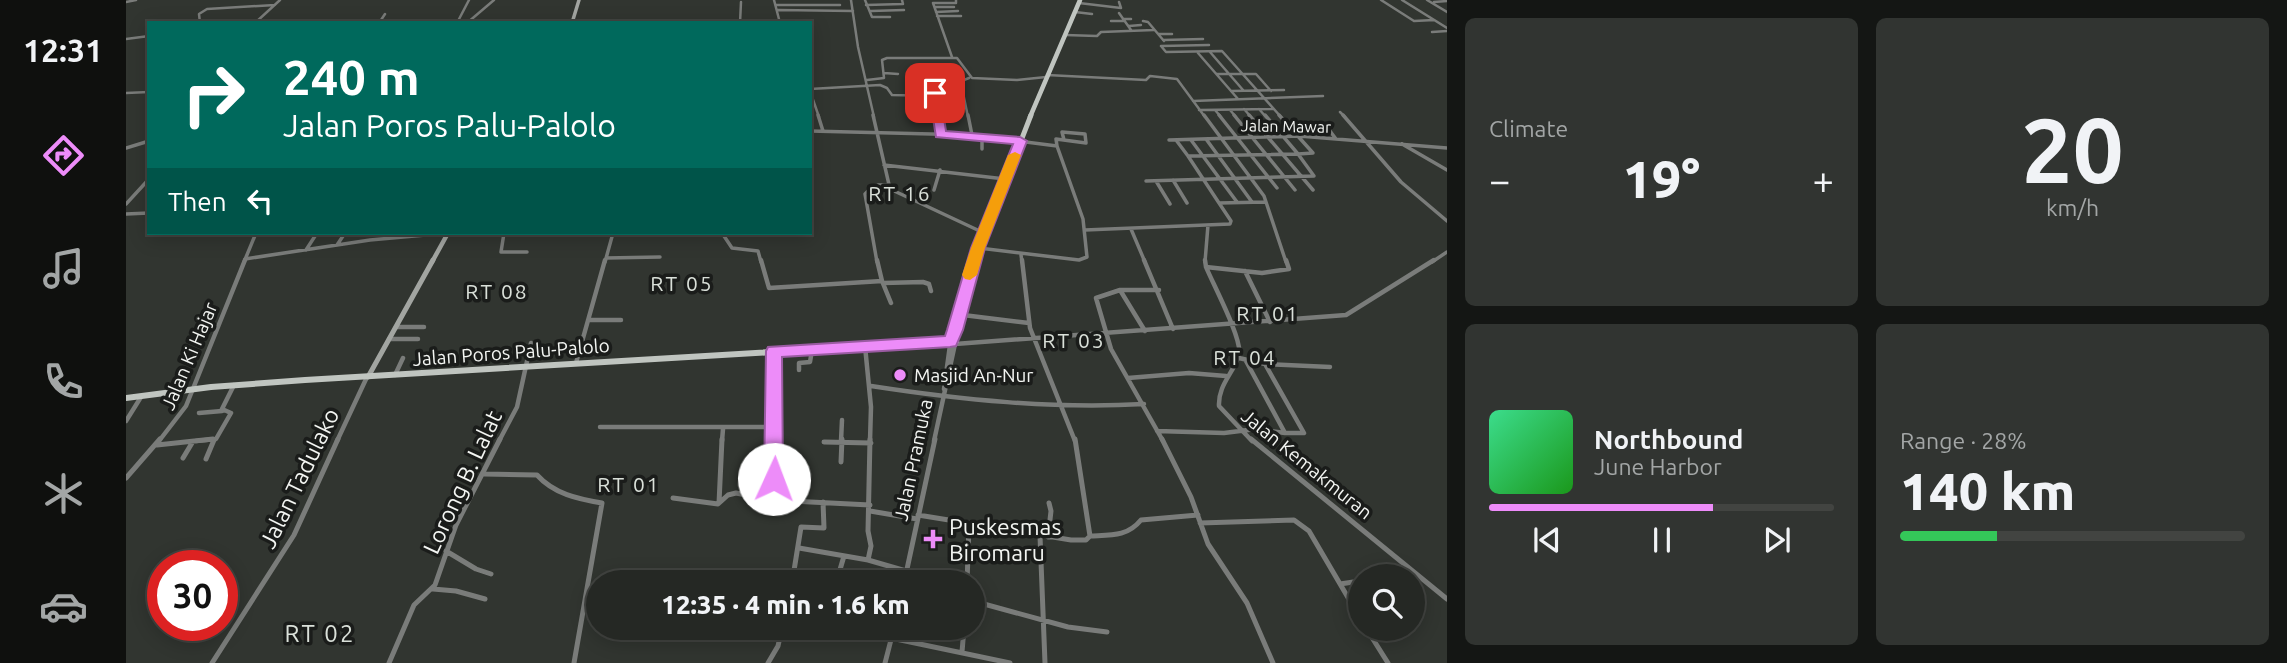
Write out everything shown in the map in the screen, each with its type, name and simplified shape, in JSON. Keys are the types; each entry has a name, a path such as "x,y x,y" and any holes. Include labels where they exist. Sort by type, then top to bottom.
{"main road":[{"path":"953,343 978,248 1020,141 1080,2"},
{"path":"953,343 963,315 966,294"},
{"name":"Jalan Poros Palu-Palolo","path":"126,398 234,385 774,351 953,343"}],"street":[{"path":"126,2 136,0"},
{"path":"262,5 264,0"},
{"path":"257,21 280,0"},
{"path":"458,21 469,0"},
{"path":"469,21 494,0"},
{"path":"573,21 579,0"},
{"path":"774,0 780,21"},
{"path":"851,0 858,47 890,187"},
{"path":"866,2 903,4 902,0"},
{"path":"934,5 943,2 956,3 956,0"},
{"path":"1381,0 1414,21 1434,20"},
{"path":"1402,0 1447,29"},
{"path":"1429,1 1447,1"},
{"path":"1429,1 1447,12"},
{"path":"740,21 741,2"},
{"path":"776,5 839,2 841,10"},
{"path":"866,2 872,17 890,17"},
{"path":"1080,2 1121,8 1119,2"},
{"path":"200,21 199,13 207,9 275,5"},
{"path":"934,5 954,7"},
{"path":"934,5 958,11"},
{"path":"934,5 952,57"},
{"path":"778,10 853,10"},
{"path":"871,10 904,10"},
{"path":"1075,12 1092,13"},
{"path":"380,21 385,14"},
{"path":"1110,15 1119,14 1132,31"},
{"path":"937,16 961,16"},
{"path":"1111,21 1131,19"},
{"path":"1128,26 1147,22 1167,46"},
{"path":"1432,32 1447,29"},
{"path":"1065,35 1098,36 1101,32 1154,30"},
{"path":"1158,34 1172,34"},
{"path":"126,39 147,36"},
{"path":"1163,40 1202,37 1244,90"},
{"path":"1188,156 1314,154 1222,51 1166,52 1160,46 1209,45"},
{"path":"1197,52 1238,100"},
{"path":"867,80 884,79 884,58 952,57 959,60 969,78"},
{"path":"884,73 898,74"},
{"path":"1217,75 1256,74 1272,90"},
{"path":"972,135 962,88 964,80 969,78 1017,80 1047,76 1143,80 1150,76 1173,77 1251,178 1265,202 1289,269 1284,272 1206,267"},
{"path":"812,90 883,86 892,95 934,96"},
{"path":"941,134 934,96 938,90 962,88"},
{"path":"1231,91 1284,90"},
{"path":"126,93 147,92"},
{"path":"1192,101 1323,96"},
{"path":"812,97 822,131"},
{"path":"908,107 935,107"},
{"path":"1244,109 1313,190"},
{"path":"1146,181 1312,178 1314,175 1298,154 1259,109"},
{"path":"1199,110 1274,109"},
{"path":"1215,110 1277,188"},
{"path":"1230,110 1295,190"},
{"path":"1340,111 1401,182 1447,222"},
{"path":"912,125 913,133"},
{"path":"1327,127 1336,139"},
{"path":"812,131 972,135 1057,146"},
{"path":"978,248 1021,255 1086,259 1088,256 1085,230 1079,205 1056,139 1086,143 1085,134 1062,132 1064,140"},
{"path":"982,136 982,149"},
{"name":"Jalan Mawar","path":"1169,140 1299,136 1447,148"},
{"path":"1205,138 1252,202"},
{"path":"1191,139 1237,202"},
{"path":"1085,230 1232,223 1176,140"},
{"path":"126,148 147,142"},
{"path":"1402,144 1447,170"},
{"path":"884,165 1005,179"},
{"path":"934,190 940,170"},
{"path":"1156,180 1170,204"},
{"path":"1172,180 1187,203"},
{"path":"126,204 147,181"},
{"path":"878,185 890,187 984,233"},
{"path":"890,187 865,194 882,282 891,303"},
{"path":"1219,203 1265,202"},
{"path":"126,214 147,213"},
{"path":"1208,225 1204,254 1206,267 1240,346 1239,358 1265,364 1330,367"},
{"path":"1131,229 1136,247 1159,290 1173,329"},
{"name":"Jalan Ki Hajar","path":"126,478 176,422 255,235"},
{"path":"305,250 316,235"},
{"path":"337,245 344,235"},
{"path":"245,259 398,235"},
{"path":"367,377 447,235"},
{"path":"504,235 501,252 527,252"},
{"path":"576,363 612,235"},
{"path":"723,235 732,248 758,251 768,288 882,282 925,283 931,291"},
{"path":"953,343 1346,315 1447,252"},
{"path":"1021,255 1029,323 1075,440 1090,536"},
{"path":"606,258 660,257"},
{"path":"1245,271 1270,322"},
{"path":"1159,290 1120,290 1096,297 1106,333 1198,514 1208,544 1247,603 1273,663"},
{"path":"1120,290 1145,331"},
{"path":"963,315 1029,323"},
{"path":"588,320 621,320"},
{"path":"396,327 424,327"},
{"path":"389,339 418,339"},
{"name":"Jalan Pramuka","path":"906,570 953,343"},
{"name":"Lorong B. Lalat","path":"389,663 414,605 433,589 456,525 517,407 531,344"},
{"path":"865,346 871,386 868,531 871,546 868,560"},
{"path":"799,370 799,363 810,362 812,349"},
{"path":"771,500 775,427 774,351"},
{"path":"394,376 403,358"},
{"name":"Jalan Kemakmuran","path":"1239,358 1226,376 1219,397 1219,407 1240,430 1403,564"},
{"path":"1246,360 1285,433"},
{"path":"1157,431 1224,433 1272,429 1285,433 1304,433 1265,364"},
{"path":"1128,378 1165,377 1185,372 1226,376"},
{"name":"Jalan Tadulako","path":"212,663 294,535 367,377"},
{"path":"222,411 234,385"},
{"path":"871,386 943,397 1061,404 1144,404"},
{"path":"126,421 141,397"},
{"path":"199,413 231,412 206,459"},
{"path":"841,462 842,420"},
{"path":"600,427 775,427"},
{"path":"719,504 723,429"},
{"path":"156,445 214,440"},
{"path":"824,442 871,443"},
{"path":"183,458 192,443"},
{"path":"484,474 537,475 546,485 575,498 602,503 586,609 574,663"},
{"path":"719,504 728,495 736,493 771,500 823,502 870,508 969,526 1082,540 1090,536 1121,535 1133,530 1141,520 1198,514"},
{"path":"673,498 719,504"},
{"path":"795,570 801,527 825,527 823,502"},
{"path":"1048,537 1051,511 1049,503"},
{"path":"1200,523 1297,521 1309,531 1348,598"},
{"path":"967,570 969,526"},
{"path":"1040,536 1045,663"},
{"path":"799,548 868,560 903,570"},
{"path":"446,551 476,569 491,574"},
{"path":"840,570 844,556"},
{"name":"Jalan Kemakmuran","path":"1425,582 1447,599"},
{"path":"1340,584 1348,583"},
{"path":"433,589 485,598"},
{"path":"985,604 1077,629 1107,632"},
{"path":"768,663 779,640"},
{"path":"885,663 891,640"},
{"path":"901,640 1010,663"},
{"path":"962,652 963,640"},
{"path":"1374,641 1388,663"}],"slow traffic":[{"path":"970,275 1015,155"}],"place":[{"name":"Masjid An-Nur","path":"900,375"},
{"name":"Puskesmas Biromaru","path":"933,539"}],"district":[{"name":"RT 16","path":"900,193"},
{"name":"RT 05","path":"682,283"},
{"name":"RT 08","path":"497,291"},
{"name":"RT 01","path":"1268,313"},
{"name":"RT 03","path":"1074,340"},
{"name":"RT 04","path":"1245,357"},
{"name":"RT 01","path":"629,484"},
{"name":"RT 02","path":"320,633"}],"route":[{"path":"774,479 774,351 950,341 955,330 978,248 1020,141 995,136 941,134 934,102 935,93"}]}
